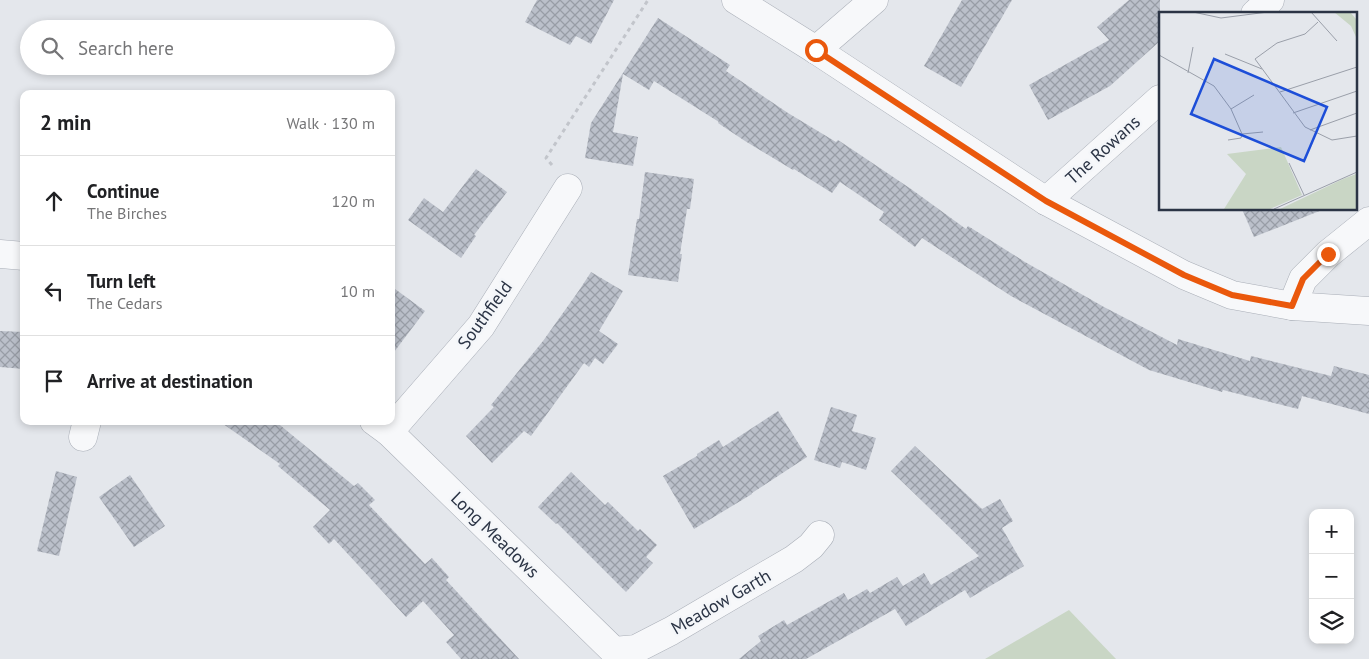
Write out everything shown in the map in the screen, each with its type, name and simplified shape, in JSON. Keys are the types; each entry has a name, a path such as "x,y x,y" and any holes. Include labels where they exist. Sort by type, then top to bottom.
{"street":[{"path":"736,0 816,50 1046,201 1184,275 1232,295 1292,306 1369,311"},
{"path":"816,50 874,0"},
{"path":"1257,12 1270,0"},
{"name":"The Rowans","path":"1046,201 1159,100"},
{"name":"Southfield","path":"395,413 481,326 568,188"},
{"path":"1292,306 1303,279 1328,254 1369,221"},
{"path":"0,254 20,256"},
{"name":"Long Meadows","path":"381,427 614,650"},
{"name":"Meadow Garth","path":"614,650 636,649 671,631 794,559 811,546 820,535"}],"path":[{"path":"568,188 546,158 648,0"}],"green space":[{"path":"1069,610 1116,659 985,659"}],"building":[{"path":"537,0 614,0 591,44 576,36 570,45 525,22"},
{"path":"962,0 1012,0 961,87 924,66"},
{"path":"1129,0 1160,0 1159,42 1110,86 1048,120 1029,85 1109,40 1097,27"},
{"path":"658,18 730,65 726,71 788,113 836,142 838,140 966,229 968,226 1025,262 1104,307 1177,345 1178,339 1250,361 1251,356 1331,376 1334,366 1369,375 1369,414 1302,396 1298,409 1223,390 1222,392 1149,370 1011,296 922,238 915,247 879,220 884,212 840,182 832,193 745,141 719,122 654,81 649,90 623,74 613,132 638,137 633,166 585,158 591,123"},
{"path":"476,169 507,192 474,235 476,236 461,258 408,220 424,198 443,212"},
{"path":"645,172 694,179 690,209 687,209 680,254 682,254 678,282 628,275 637,219 639,219"},
{"path":"1242,210 1322,210 1254,237"},
{"path":"591,272 623,291 599,331 618,344 603,364 595,358 589,367 584,363 531,436 524,431 492,463 466,436 494,407 491,405 543,341"},
{"path":"395,289 425,311 395,351"},
{"path":"0,331 20,332 20,369 0,367"},
{"path":"831,407 857,415 852,431 876,438 866,470 842,462 840,468 814,460"},
{"path":"778,411 807,457 752,494 694,529 663,476 697,456 697,454 719,440 723,447"},
{"path":"225,425 280,425 354,486 358,483 375,500 369,505 425,564 432,558 449,577 446,580 519,659 461,659 446,642 454,635 423,601 406,617 334,539 329,544 313,527 330,510 278,466 280,464"},
{"path":"915,446 982,509 1000,499 1013,521 1002,528 1024,566 970,598 965,590 906,626 895,609 806,659 739,659 761,641 758,636 784,620 787,625 844,593 848,600 867,589 870,593 897,577 903,586 924,573 931,585 979,556 891,471"},
{"path":"56,471 77,477 59,556 37,551"},
{"path":"571,472 605,505 608,502 638,531 640,529 657,545 646,557 653,563 626,592 557,523 538,507"},
{"path":"130,475 165,526 134,547 99,497"}],"route":[{"path":"816,50 1046,201 1184,275 1232,295 1292,306 1303,279 1328,254"}]}
